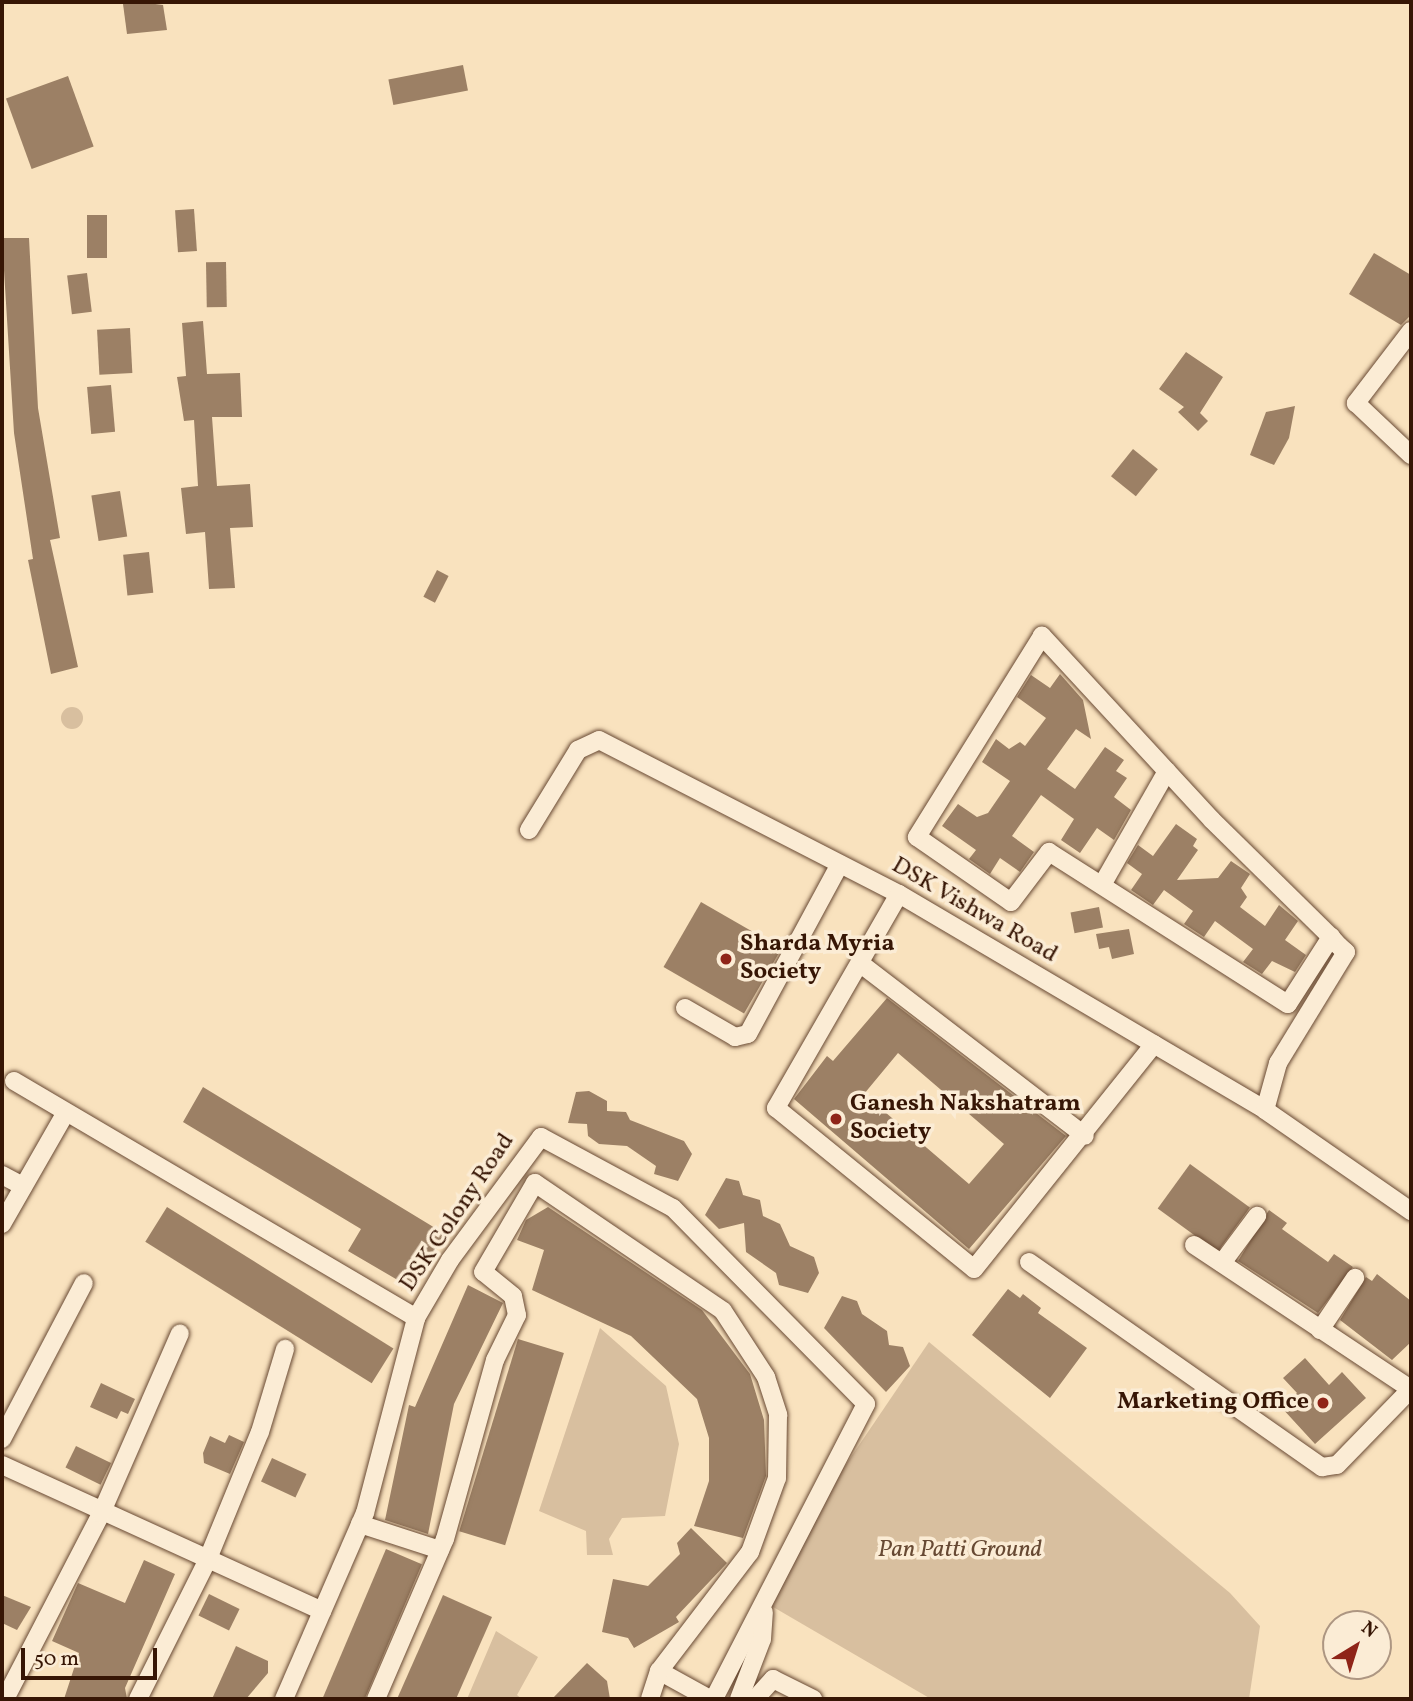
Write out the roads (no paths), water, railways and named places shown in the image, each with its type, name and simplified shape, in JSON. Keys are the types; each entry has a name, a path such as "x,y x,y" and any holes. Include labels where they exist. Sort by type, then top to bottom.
{"street":[{"path":"1411,331 1356,403 1411,455"},
{"path":"1265,1110 1278,1063 1346,952 1167,771 1042,636 917,837 1011,901 1049,852 1288,1004 1331,937"},
{"name":"DSK Vishwa Road","path":"529,830 578,750 599,740 899,894 1265,1110 1411,1211"},
{"path":"1102,885 1167,771"},
{"path":"685,1008 735,1037 748,1034 840,864"},
{"path":"899,894 776,1108 974,1269 1085,1136 1154,1044"},
{"path":"861,964 1085,1136"},
{"path":"14,1081 65,1114 416,1318"},
{"path":"2,1224 65,1114"},
{"name":"DSK Colony Road","path":"284,1699 360,1524 416,1318 450,1260 541,1137 673,1208 866,1405 764,1612 712,1699"},
{"path":"2,1175 23,1186"},
{"path":"376,1699 440,1550 495,1360 517,1315 513,1296 483,1272 535,1183 723,1311 765,1377 778,1415 778,1478 750,1552 659,1671 650,1699"},
{"path":"1222,1263 1257,1216"},
{"path":"1028,1262 1322,1467 1337,1465 1410,1390 1194,1245"},
{"path":"1320,1330 1354,1278"},
{"path":"2,1439 84,1283"},
{"path":"5,1699 102,1514 180,1333"},
{"path":"138,1699 207,1561 260,1432 285,1349"},
{"path":"2,1465 102,1514 322,1611"},
{"path":"360,1524 440,1550"},
{"name":"DSK Colony Road","path":"739,1699 762,1639 764,1612"},
{"path":"659,1671 712,1699"},
{"path":"755,1699 773,1679 813,1699"}],"place":[{"name":"Sharda Myria Society","path":"726,959"},
{"name":"Ganesh Nakshatram Society","path":"836,1119"},
{"name":"Marketing Office","path":"1323,1403"}],"park label":[{"name":"Pan Patti Ground","path":"960,1551"}]}
